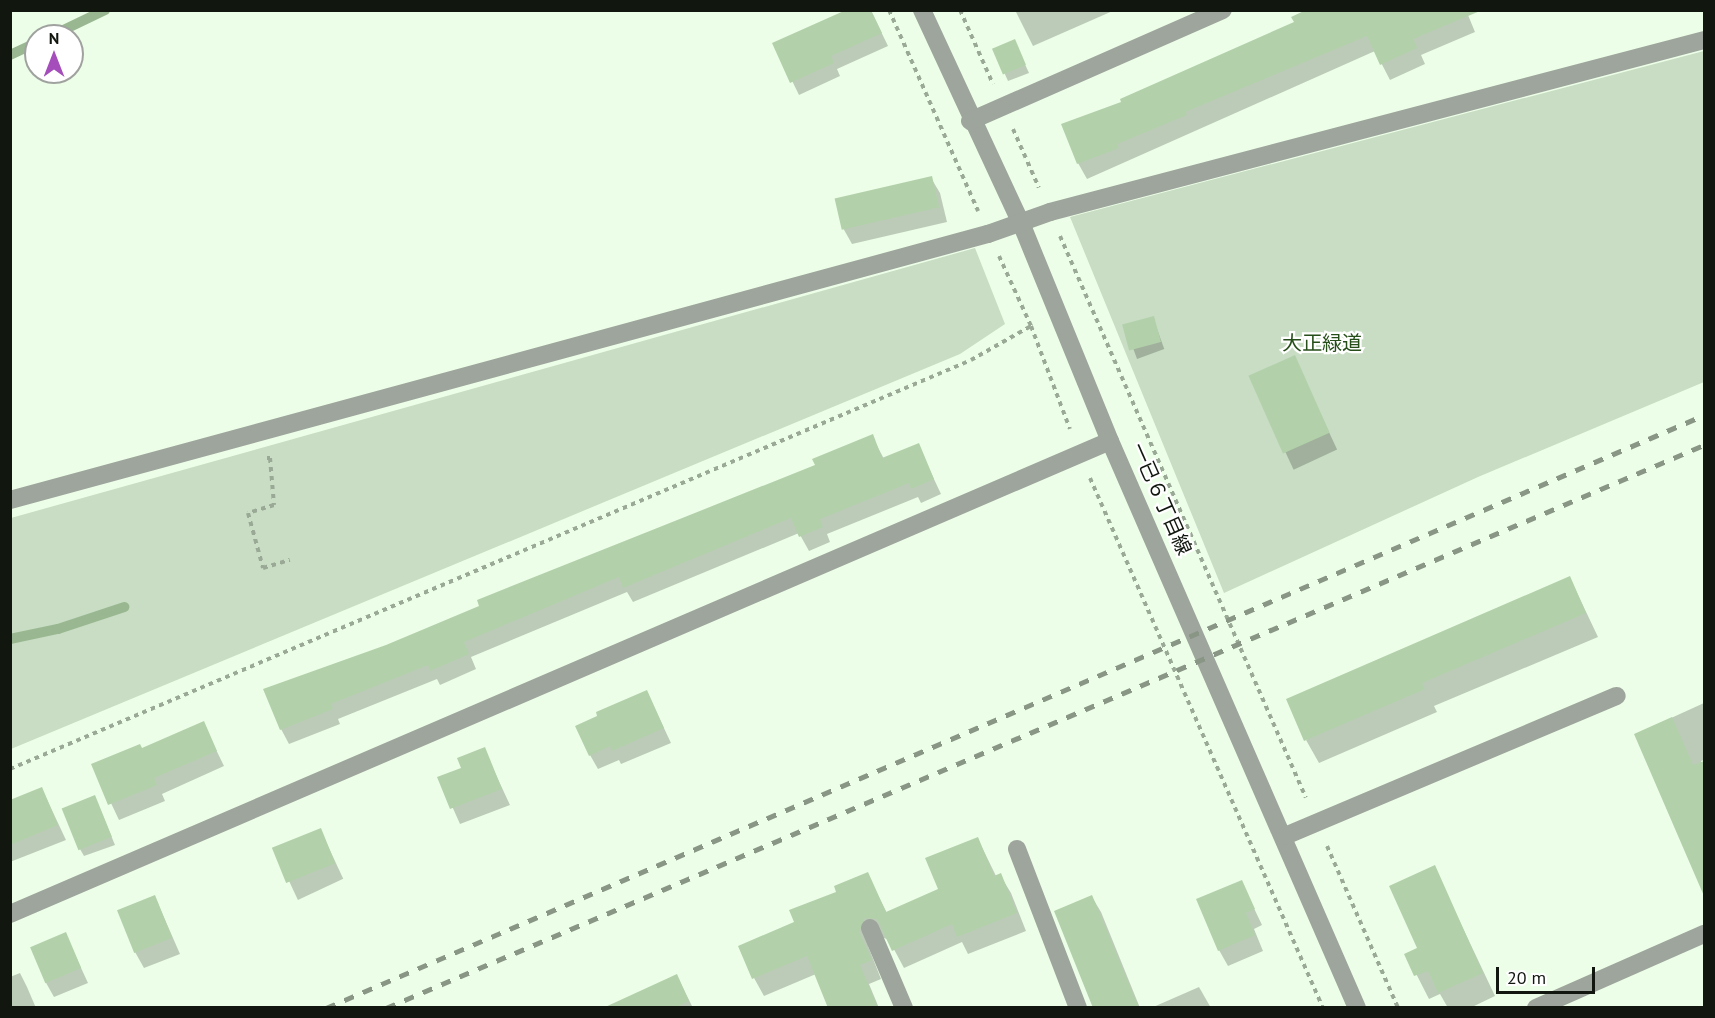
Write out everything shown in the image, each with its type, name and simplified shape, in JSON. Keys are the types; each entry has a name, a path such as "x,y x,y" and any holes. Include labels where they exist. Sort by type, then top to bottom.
{"street":[{"name":"一已６丁目線","path":"922,10 970,121 1021,223 1110,441 1285,836 1357,1008"},
{"path":"970,121 1223,10"},
{"path":"10,500 988,234 1050,212 1704,40"},
{"path":"10,914 1110,441"},
{"path":"1285,836 1617,696"},
{"path":"1017,849 1078,1008"},
{"path":"870,928 904,1008"},
{"path":"1536,1008 1704,934"}],"path":[{"path":"888,10 1030,326 1080,454 1323,1008"},
{"path":"960,10 1398,1008"},
{"path":"10,769 971,360 1030,326"},
{"path":"259,458 270,458 274,505 248,513 263,568 290,560"}],"green space":[{"name":"大正緑道","path":"1704,51 1704,382 1478,477 1224,593 1070,217"},
{"path":"975,248 1005,324 960,354 11,749 11,518"}],"building":[{"path":"846,10 871,10 882,33 831,56 834,63 790,83 772,43"},
{"path":"1306,10 1480,11 1413,39 1417,48 1380,65 1367,36 1185,112 1187,115 1117,144 1119,148 1077,164 1061,124 1121,102 1120,99 1294,22 1291,17"},
{"path":"1015,39 1026,65 1003,75 992,49"},
{"path":"932,176 939,207 842,230 835,198"},
{"path":"1154,316 1161,342 1129,351 1122,325"},
{"path":"1295,355 1330,433 1283,453 1248,376"},
{"path":"873,434 882,458 919,443 934,479 911,489 909,483 820,519 823,527 799,537 791,518 623,588 619,577 464,642 469,654 430,671 428,665 331,704 333,709 280,730 263,689 386,645 479,606 477,600 815,465 812,459"},
{"path":"1570,576 1586,613 1422,683 1425,689 1304,741 1286,699"},
{"path":"647,690 664,728 612,751 610,746 589,756 575,726 597,716 596,712"},
{"path":"1672,717 1693,765 1704,761 1704,896 1634,734"},
{"path":"204,721 217,751 154,778 157,785 108,805 91,764 140,744 142,748"},
{"path":"485,747 502,789 450,809 437,777 461,768 457,758"},
{"path":"42,787 58,825 10,845 10,800"},
{"path":"95,795 112,837 78,850 62,808"},
{"path":"321,828 335,863 286,883 272,848"},
{"path":"978,837 994,876 1001,873 1017,913 957,937 952,924 892,951 877,919 865,918 859,932 872,960 860,965 878,1008 828,1008 807,956 752,979 738,946 794,922 789,910 836,892 834,886 868,872 886,912 938,889 925,858"},
{"path":"1435,865 1483,973 1438,993 1428,971 1414,976 1404,954 1417,948 1389,886"},
{"path":"1242,880 1255,909 1246,913 1255,935 1218,951 1196,899"},
{"path":"155,895 172,938 134,953 117,910"},
{"path":"1092,895 1139,1008 1093,1008 1054,911"},
{"path":"66,932 81,968 45,983 30,947"},
{"path":"677,974 689,1001 674,1008 603,1008"}],"waterway":[{"path":"76,24 105,10"},
{"path":"10,55 24,49"},
{"path":"10,639 58,629 124,607"}],"railway":[{"path":"326,1008 1704,415"},
{"path":"386,1008 1704,445"}]}
